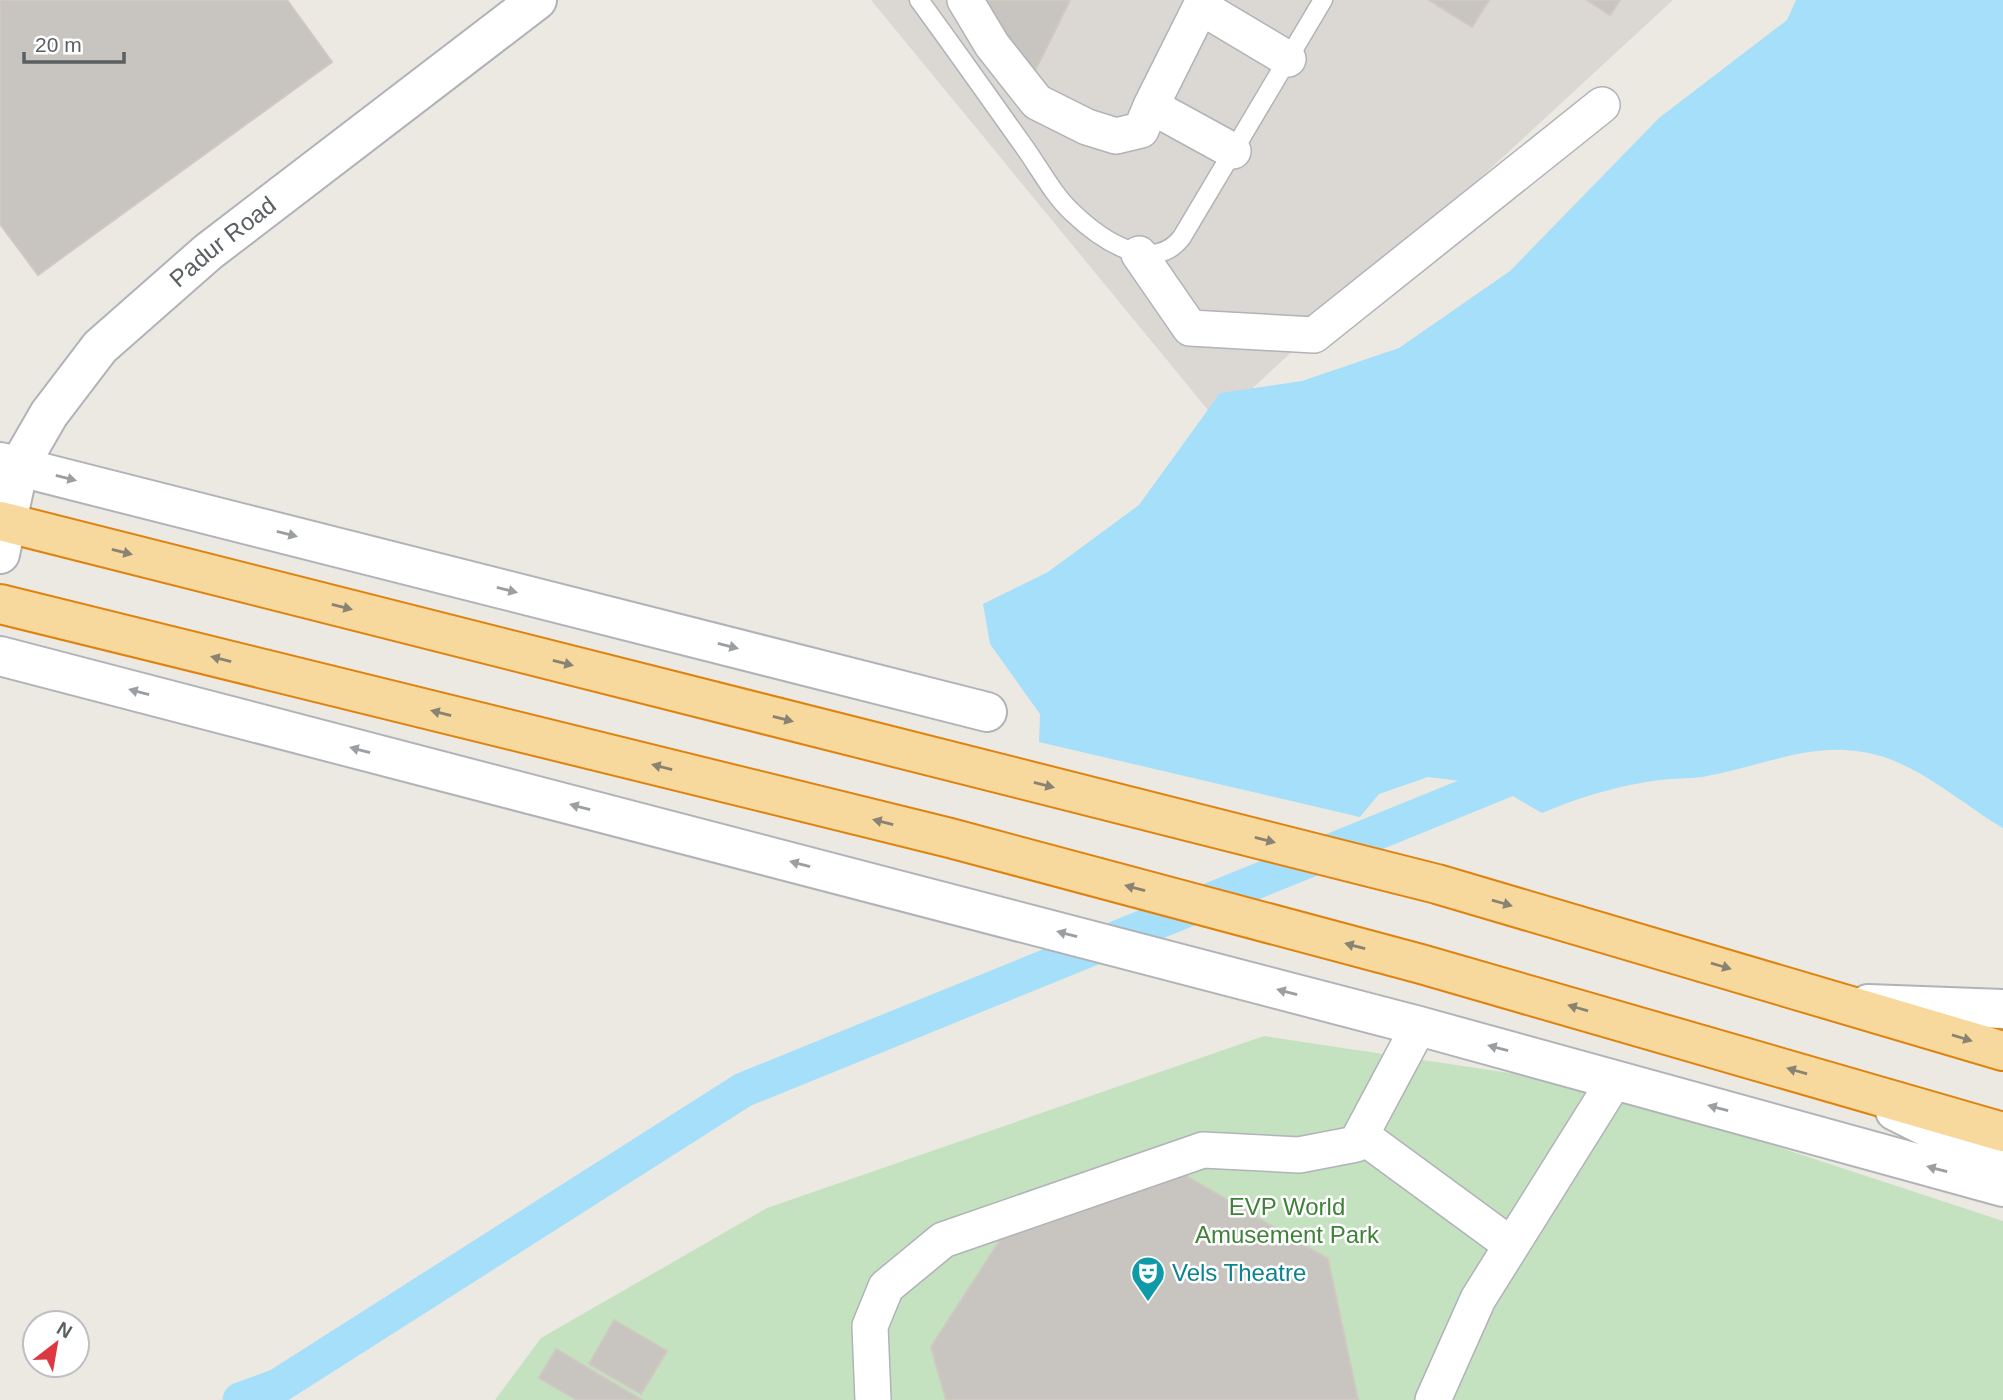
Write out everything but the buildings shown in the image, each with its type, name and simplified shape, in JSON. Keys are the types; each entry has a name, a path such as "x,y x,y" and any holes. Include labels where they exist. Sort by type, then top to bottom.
{"highway":[{"path":"3,533 978,768 1437,884 1848,1003 2003,1051"},
{"path":"0,604 950,838 1421,964 2003,1132"}],"street":[{"name":"Padur Road","path":"3,533 10,464 100,347 208,252 537,0"},
{"path":"965,0 992,45 1037,102 1087,127 1116,136 1140,130 1203,3 1289,59"},
{"path":"1139,254 1190,328 1314,335 1602,105"},
{"path":"1151,106 1234,151"},
{"path":"10,464 987,712"},
{"path":"0,656 1410,1024 2003,1187"},
{"path":"1848,1003 2003,1009"},
{"path":"873,1400 870,1326 886,1287 943,1240 1203,1150 1299,1155 1356,1144 1410,1024"},
{"path":"1433,1400 1478,1298 1615,1080"},
{"path":"1840,1083 2003,1165"},
{"path":"1361,1135 1511,1245"}],"lane":[{"path":"919,0 1071,212 1107,239 1139,254 1162,254 1173,249 1323,0"}],"shaded area":[{"path":"871,0 1673,0 1217,421"}],"green space":[{"name":"EVP World Amusement Park","path":"1264,1036 1589,1085 2003,1221 2003,1400 495,1400 541,1338 767,1208"}],"water":[{"path":"1796,0 2003,0 2003,828 1916,771 1884,757 1860,751 1815,751 1702,777 1630,785 1585,797 1542,813 1494,785 1428,777 1379,794 1360,817 1039,742 1040,714 990,644 983,604 1048,572 1139,505 1220,393 1302,381 1399,348 1510,271 1659,118 1787,20"}],"waterway":[{"path":"240,1400 278,1386 743,1090 1538,767"}],"place":[{"name":"Vels Theatre","path":"1148,1303"}]}
